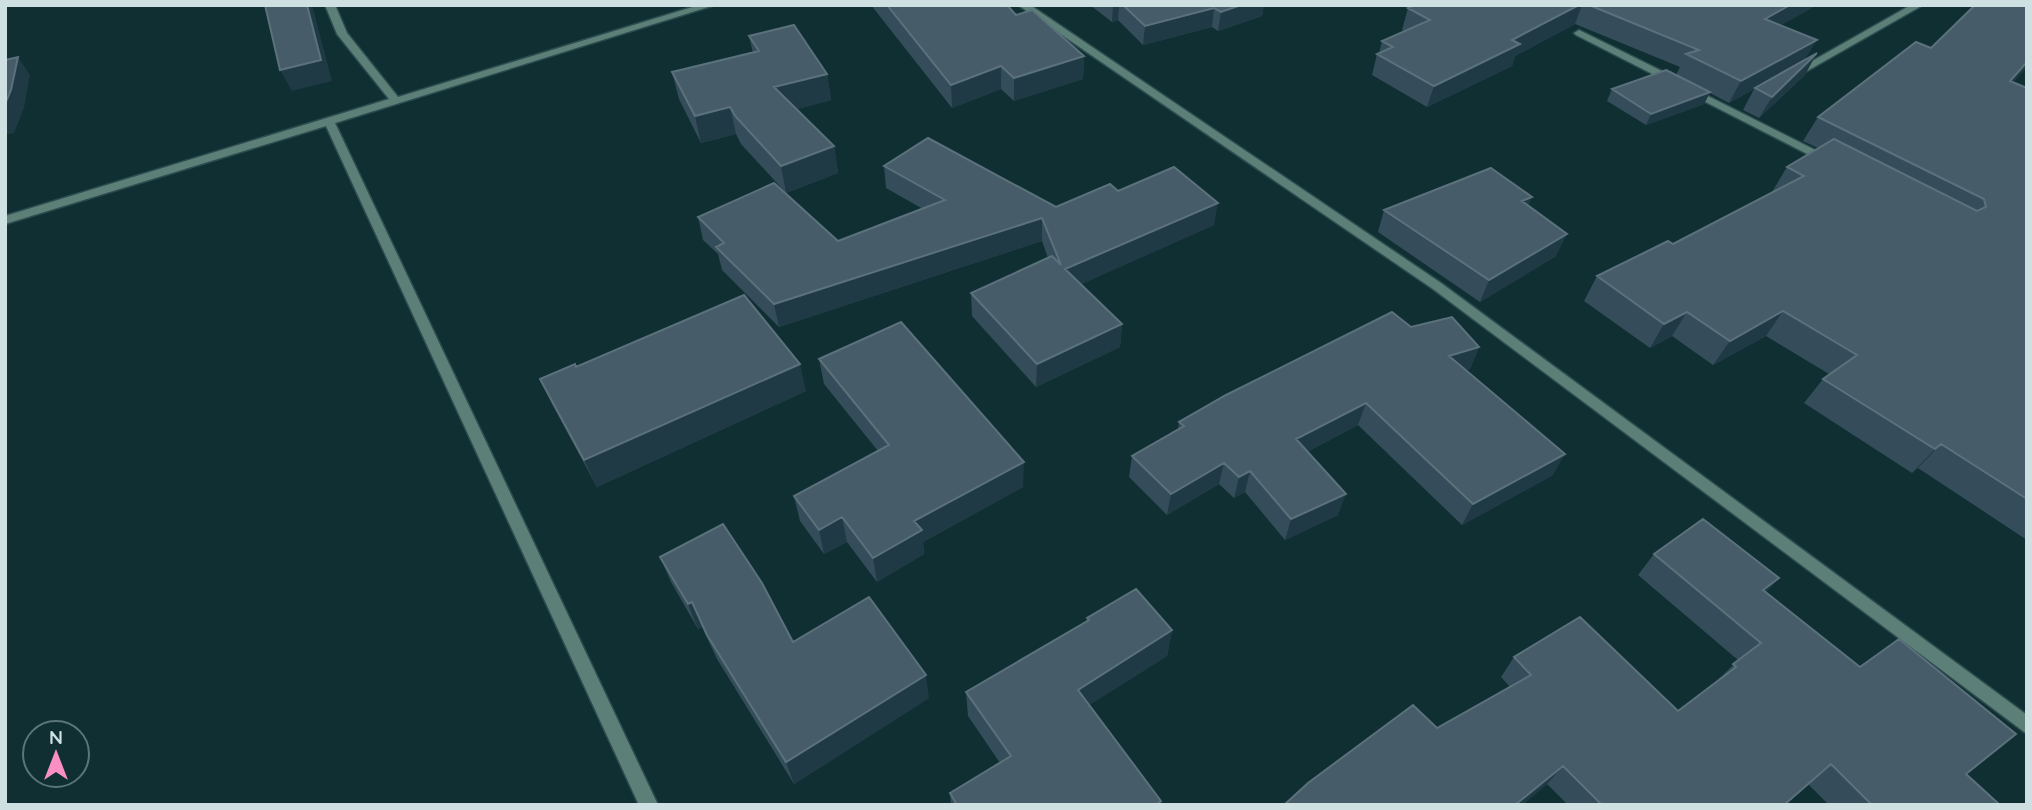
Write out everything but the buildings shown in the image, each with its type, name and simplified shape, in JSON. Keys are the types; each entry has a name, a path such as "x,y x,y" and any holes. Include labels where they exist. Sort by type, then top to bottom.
{"street":[{"path":"330,5 342,34 396,101"},
{"path":"5,220 710,5"},
{"path":"1023,5 1437,286 2027,726"},
{"path":"1789,77 1918,5"},
{"path":"1579,33 1839,166"},
{"path":"1730,110 1742,104"},
{"path":"329,121 649,805"}]}
